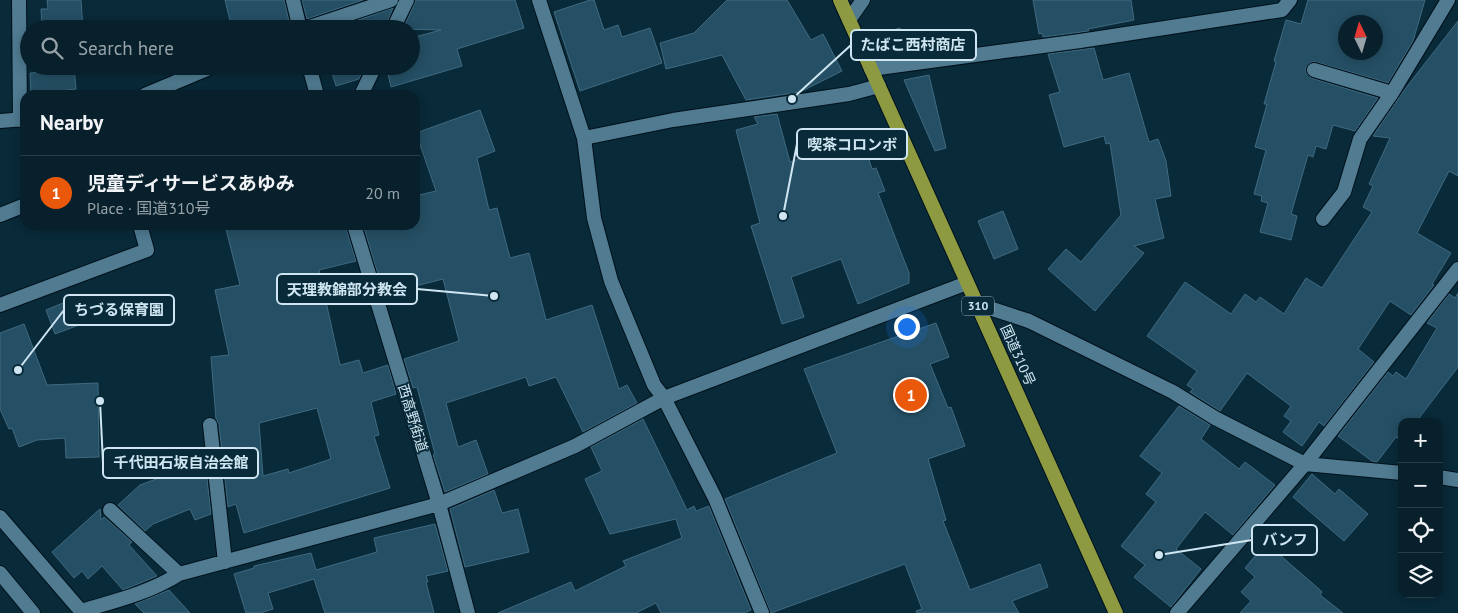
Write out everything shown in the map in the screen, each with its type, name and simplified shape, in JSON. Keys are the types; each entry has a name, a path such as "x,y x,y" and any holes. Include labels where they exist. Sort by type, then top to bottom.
{"highway":[{"name":"国道310号","path":"840,0 1116,613"}],"street":[{"path":"20,0 20,20"},
{"path":"292,0 298,20"},
{"path":"331,20 391,0"},
{"path":"397,20 407,0"},
{"path":"539,0 584,138 594,218 611,281 654,385 664,398 715,498 757,612"},
{"path":"849,20 863,0"},
{"path":"872,69 1080,41 1282,10 1290,0"},
{"path":"1323,219 1344,192 1360,139 1392,93 1448,0"},
{"path":"1314,70 1392,93"},
{"path":"22,75 22,90"},
{"path":"157,90 193,75"},
{"path":"312,75 316,90"},
{"path":"363,90 371,75"},
{"path":"584,138 673,120 849,94 879,86"},
{"path":"0,121 20,120"},
{"path":"0,215 20,207"},
{"path":"0,305 147,250 141,230"},
{"name":"西高野街道","path":"356,230 439,504 468,613"},
{"path":"1177,613 1305,464 1457,273"},
{"path":"0,517 81,611 136,595 164,584 179,574 439,504 575,446 664,398 968,283"},
{"path":"977,304 1029,321 1173,392 1215,418 1305,464 1398,473"},
{"path":"210,425 225,562"},
{"path":"1443,478 1458,480"},
{"path":"110,510 179,574"},
{"path":"0,572 33,613"}],"building":[{"path":"47,0 81,0 82,20 42,20 41,9 48,9"},
{"path":"225,0 284,0 289,20 230,20"},
{"path":"302,0 363,0 307,19"},
{"path":"416,0 515,0 524,28 457,49 462,66 391,87 388,75 420,75 420,36 441,30 420,29 420,20 407,20"},
{"path":"594,0 604,30 618,25 622,37 650,28 662,63 580,91 554,12"},
{"path":"727,0 787,0 811,40 823,34 842,71 800,92 746,100 722,55 666,69 660,43 694,33"},
{"path":"1033,0 1131,0 1134,20 1088,29 1089,31 1043,37 1042,33 1039,34"},
{"path":"1308,0 1425,0 1413,41 1388,83 1316,62 1311,62 1306,67 1306,73 1311,78 1378,98 1355,131 1333,125 1326,149 1316,146 1313,157 1308,155 1291,214 1297,216 1291,240 1260,232 1268,203 1261,201 1262,196 1254,194 1266,150 1255,147 1267,104 1264,104 1276,62 1274,61 1286,20 1301,24"},
{"path":"393,8 388,20 358,20"},
{"path":"1458,21 1458,176 1449,171 1417,233 1451,253 1432,284 1434,285 1411,315 1390,301 1358,349 1374,362 1324,426 1319,422 1302,446 1283,432 1291,421 1284,416 1291,406 1247,373 1220,411 1190,392 1193,389 1187,385 1197,371 1147,336 1185,282 1231,314 1245,294 1256,302 1260,297 1284,314 1306,278 1322,288 1372,212 1363,207 1373,186 1369,184 1390,138 1373,136 1405,89"},
{"path":"900,28 906,53 883,59 876,35"},
{"path":"1094,48 1103,80 1129,73 1149,142 1158,139 1166,161 1171,196 1155,199 1164,238 1134,246 1144,253 1095,311 1048,269 1066,249 1081,262 1121,215 1110,143 1106,144 1104,136 1064,147 1049,95 1060,92 1048,54"},
{"path":"30,75 75,75 76,89 31,90"},
{"path":"333,75 361,75 359,79 336,86"},
{"path":"929,75 946,148 935,151 904,80"},
{"path":"480,110 495,151 477,158 489,210 497,208 510,258 529,253 546,320 592,305 619,389 627,385 637,403 583,432 556,377 529,386 526,377 446,403 458,447 476,440 488,474 445,492 433,455 435,454 417,387 413,388 404,359 459,341 443,279 384,294 365,230 420,230 420,195 436,191 420,145 420,132"},
{"path":"777,114 790,162 862,138 872,169 876,168 885,191 878,193 909,273 909,283 858,304 841,259 791,277 804,317 782,324 751,226 760,223 736,130 758,124 754,117"},
{"path":"1003,211 1018,249 994,259 978,221"},
{"path":"226,230 347,230 356,261 319,270 340,365 359,360 363,373 388,365 396,394 371,402 379,435 374,436 390,488 244,533 236,504 228,507 219,424 216,419 211,357 229,355 215,290 240,285","holes":["317,408 331,459 289,473 288,469 263,476 259,423"]},
{"path":"1458,293 1458,367 1419,418 1398,418 1398,438 1396,437 1377,462 1372,461 1338,436 1388,372 1393,376 1396,372 1406,379 1437,328 1427,323 1449,294 1455,298"},
{"path":"85,294 95,319 55,334 46,310"},
{"path":"936,323 949,357 930,364 948,408 951,407 965,446 928,459 946,520 943,521 970,590 1040,564 1048,587 1012,601 1019,613 917,613 916,611 922,609 905,564 771,613 725,499 837,453 804,369"},
{"path":"24,324 47,385 98,383 99,457 66,458 65,438 37,440 19,447 12,428 9,429 0,409 0,333"},
{"path":"1179,406 1210,425 1201,439 1239,469 1245,462 1275,485 1233,535 1205,512 1176,549 1201,569 1171,607 1134,577 1145,565 1121,546 1156,502 1146,494 1162,473 1140,456"},
{"path":"643,419 687,510 694,506 696,511 709,506 751,610 744,613 661,613 656,603 636,613 498,613 571,582 575,591 626,566 623,561 682,538 676,519 610,534 585,479 602,471 591,447"},
{"path":"205,461 211,514 195,520 190,509 153,524 145,531 118,505 140,485"},
{"path":"1312,474 1335,494 1339,489 1368,514 1344,541 1293,497"},
{"path":"494,490 502,513 518,509 529,552 465,567 450,509"},
{"path":"100,509 101,520 104,517 132,542 129,545 157,576 123,590 102,566 88,579 82,571 74,578 52,552"},
{"path":"435,524 448,571 426,576 434,613 325,613 314,579 268,593 273,609 260,613 246,613 234,574 254,568 254,566 311,553 316,570 377,552 374,538"},
{"path":"1266,543 1319,589 1322,592 1320,595 1343,613 1240,613 1251,601 1241,592 1255,577 1245,568"},
{"path":"169,590 190,613 144,613 135,604"}],"place":[{"name":"たばこ西村商店","path":"792,99"},
{"name":"喫茶コロンボ","path":"783,216"},
{"name":"天理教錦部分教会","path":"494,296"},
{"name":"ちづる保育園","path":"18,370"},
{"name":"児童ディサービスあゆみ","path":"911,395"},
{"name":"千代田石坂自治会館","path":"100,401"},
{"name":"バンフ","path":"1159,555"}]}
